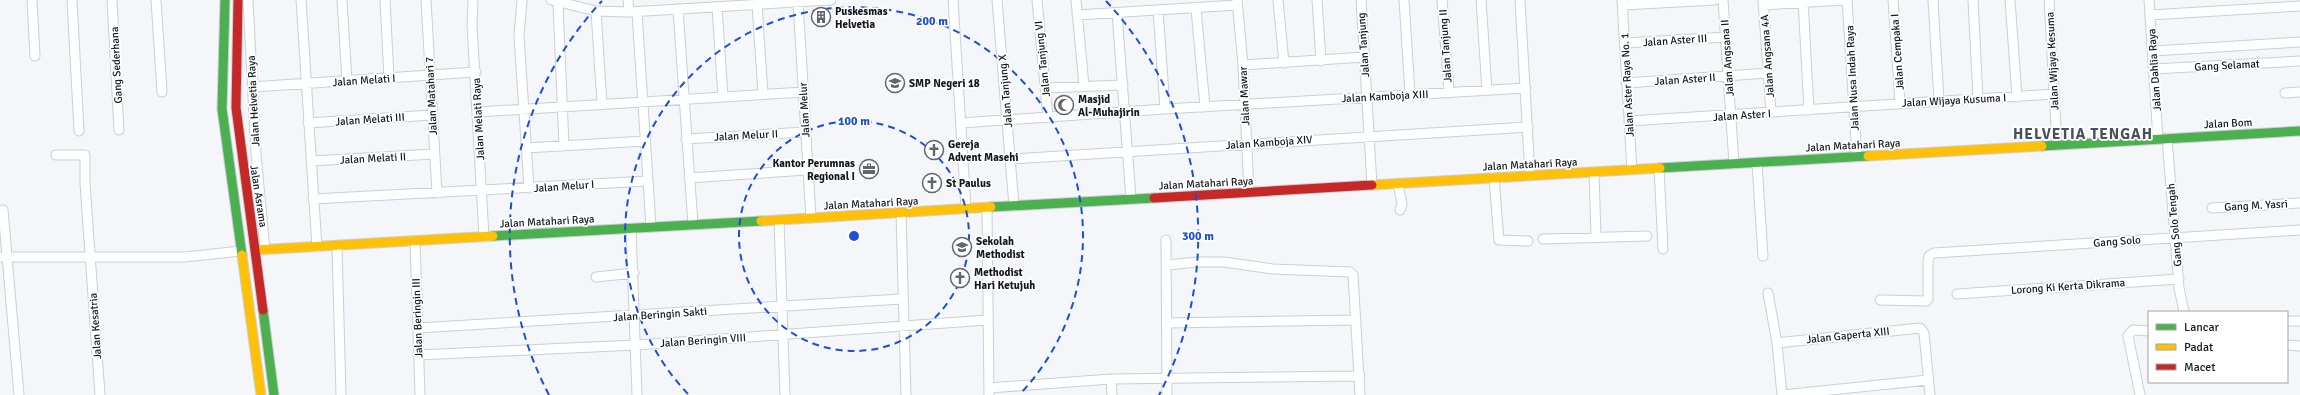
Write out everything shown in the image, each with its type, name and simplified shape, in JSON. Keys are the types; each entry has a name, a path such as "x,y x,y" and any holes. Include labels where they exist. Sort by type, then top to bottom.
{"main road":[{"path":"225,0 222,55 222,109 261,395"},
{"name":"Jalan Asrama","path":"238,0 236,108 260,250 274,395"},
{"name":"Jalan Bom","path":"2163,139 2300,131"},
{"name":"Jalan Matahari Raya","path":"260,250 2163,139"}],"street":[{"path":"32,0 35,56"},
{"path":"72,0 79,131"},
{"name":"Gang Sederhana","path":"112,0 119,130"},
{"path":"156,0 162,92"},
{"name":"Jalan Helvetia Raya","path":"248,0 260,250"},
{"path":"301,0 316,247"},
{"path":"342,0 347,81"},
{"path":"385,0 390,78"},
{"name":"Jalan Matahari 7","path":"426,0 437,193"},
{"name":"Jalan Melati Raya","path":"473,0 472,25 476,72 484,237"},
{"path":"522,0 519,36 529,188"},
{"path":"628,0 633,12 643,102 651,228"},
{"path":"666,0 667,10"},
{"path":"564,146 563,106 554,1 596,12 633,12 678,9 706,4 717,7 745,3 757,4 783,1 798,2 825,0"},
{"path":"953,0 966,209"},
{"name":"Jalan Tanjung X","path":"997,0 1014,206"},
{"name":"Jalan Tanjung VI","path":"1037,0 1048,118"},
{"path":"1076,0 1084,86"},
{"path":"1278,0 1284,64"},
{"path":"1317,0 1321,61"},
{"name":"Jalan Tanjung","path":"1361,0 1372,185"},
{"path":"1404,0 1410,94"},
{"name":"Jalan Tanjung II","path":"1442,0 1449,92"},
{"path":"1481,0 1486,90"},
{"path":"1520,0 1530,176"},
{"path":"1622,2 1715,0"},
{"name":"Jalan Angsana II","path":"1723,0 1734,164"},
{"path":"1763,3 1843,0"},
{"name":"Jalan Nusa Indah Raya","path":"1847,0 1857,157"},
{"name":"Jalan Cempaka I","path":"1894,0 1900,103"},
{"path":"1933,0 1939,100"},
{"path":"1973,0 1978,99"},
{"path":"2010,0 2017,97"},
{"name":"Jalan Wijaya Kesuma","path":"2049,0 2057,145"},
{"name":"Jalan Dahlia Raya","path":"2150,0 2154,69 2163,139"},
{"name":"Jalan Melur","path":"798,2 811,218"},
{"path":"1077,15 1196,9 1237,2"},
{"name":"Jalan Mawar","path":"1237,2 1243,65 1249,192"},
{"name":"Jalan Aster Raya No. 1","path":"1622,2 1632,170"},
{"path":"1803,2 1809,110"},
{"name":"Jalan Angsana 4A","path":"1763,3 1771,113"},
{"path":"757,4 763,94"},
{"path":"2150,15 2300,6"},
{"path":"717,7 723,97"},
{"path":"678,9 693,225"},
{"path":"1196,9 1205,107"},
{"path":"1158,10 1165,109"},
{"path":"596,12 602,104"},
{"path":"1117,13 1125,111 1126,151 1131,199"},
{"name":"Jalan Aster III","path":"1625,43 1726,37"},
{"path":"2153,51 2300,42"},
{"path":"1243,65 1284,64 1364,57"},
{"name":"Gang Selamat","path":"2154,69 2300,61"},
{"name":"Jalan Melati I","path":"252,87 476,72"},
{"name":"Jalan Aster II","path":"1626,83 1768,73"},
{"path":"1045,88 1123,85"},
{"name":"Jalan Kamboja XIII","path":"961,123 1048,118 1125,111 1526,88"},
{"path":"478,112 804,92"},
{"path":"2285,93 2300,92"},
{"name":"Jalan Wijaya Kusuma I","path":"1854,107 1939,100 2054,94"},
{"name":"Jalan Aster I","path":"1629,121 1731,116 1854,107"},
{"name":"Jalan Melati III","path":"308,123 432,115"},
{"name":"Jalan Kamboja XIV","path":"1010,160 1246,143 1528,127"},
{"name":"Jalan Melur II","path":"686,139 805,132"},
{"name":"Gang Solo Tengah","path":"2163,139 2184,311"},
{"path":"526,148 645,141"},
{"name":"Jalan Kesatria","path":"56,155 84,154 100,395"},
{"name":"Jalan Melati II","path":"311,161 434,154"},
{"path":"1757,163 1763,256"},
{"path":"1659,168 1664,249"},
{"path":"689,178 807,170"},
{"path":"1594,172 1596,237"},
{"path":"1494,178 1499,240 1528,241"},
{"name":"Jalan Melur I","path":"482,190 647,181"},
{"path":"1398,184 1402,204 1400,210"},
{"path":"313,200 482,190"},
{"name":"Gang M. Yasri","path":"2212,208 2300,203"},
{"path":"987,208 989,392 1111,379 1360,376"},
{"path":"3,210 3,257 20,395"},
{"path":"901,213 902,298 906,395"},
{"path":"779,220 785,395"},
{"path":"631,229 634,273 637,395"},
{"name":"Gang Solo","path":"1880,300 1923,302 1928,299 1928,261 1929,256 1934,253 2300,230"},
{"path":"1542,239 1647,236"},
{"path":"1166,240 1167,395"},
{"name":"Jalan Beringin III","path":"415,241 420,395"},
{"path":"337,246 341,395"},
{"path":"3,257 196,256 241,251"},
{"path":"1167,265 1197,262 1224,262 1273,269 1350,272 1353,275 1360,395"},
{"path":"596,277 634,273"},
{"name":"Lorong Ki Kerta Dikrama","path":"1957,294 2179,279"},
{"path":"1768,293 1782,395 1928,380 1930,395"},
{"name":"Jalan Beringin Sakti","path":"418,328 635,316 902,298"},
{"name":"Jalan Beringin VIII","path":"418,356 636,345 988,320"},
{"path":"1167,323 1356,320"},
{"path":"2288,321 2300,321"},
{"name":"Jalan Gaperta XIII","path":"1776,343 1920,328 1924,333 1928,380"},
{"path":"2140,395 2128,336 2132,330 2148,331"},
{"path":"2288,345 2300,346"},
{"path":"1111,379 1112,395"}],"traffic: fast":[{"path":"225,0 222,109 242,255"},
{"path":"2042,146 2300,131"},
{"path":"1660,168 1868,156"},
{"path":"991,207 1154,198"},
{"path":"493,236 761,221"},
{"path":"263,310 274,395"}],"traffic: slow":[{"path":"1868,156 2042,146"},
{"path":"1372,185 1660,168"},
{"path":"761,221 991,207"},
{"path":"256,250 493,236"},
{"path":"242,255 261,395"}],"traffic: jam":[{"path":"238,0 236,108 263,310"},
{"path":"1154,198 1372,185"}],"place":[{"name":"Puskesmas Helvetia","path":"821,17"},
{"name":"SMP Negeri 18","path":"895,83"},
{"name":"Masjid Al-Muhajirin","path":"1064,105"},
{"name":"Gereja Advent Masehi","path":"934,150"},
{"name":"Kantor Perumnas Regional I","path":"869,169"},
{"name":"St Paulus","path":"932,183"},
{"name":"Sekolah Methodist","path":"962,247"},
{"name":"Methodist Hari Ketujuh","path":"960,278"}],"district":[{"name":"HELVETIA TENGAH","path":"2083,134"}]}
